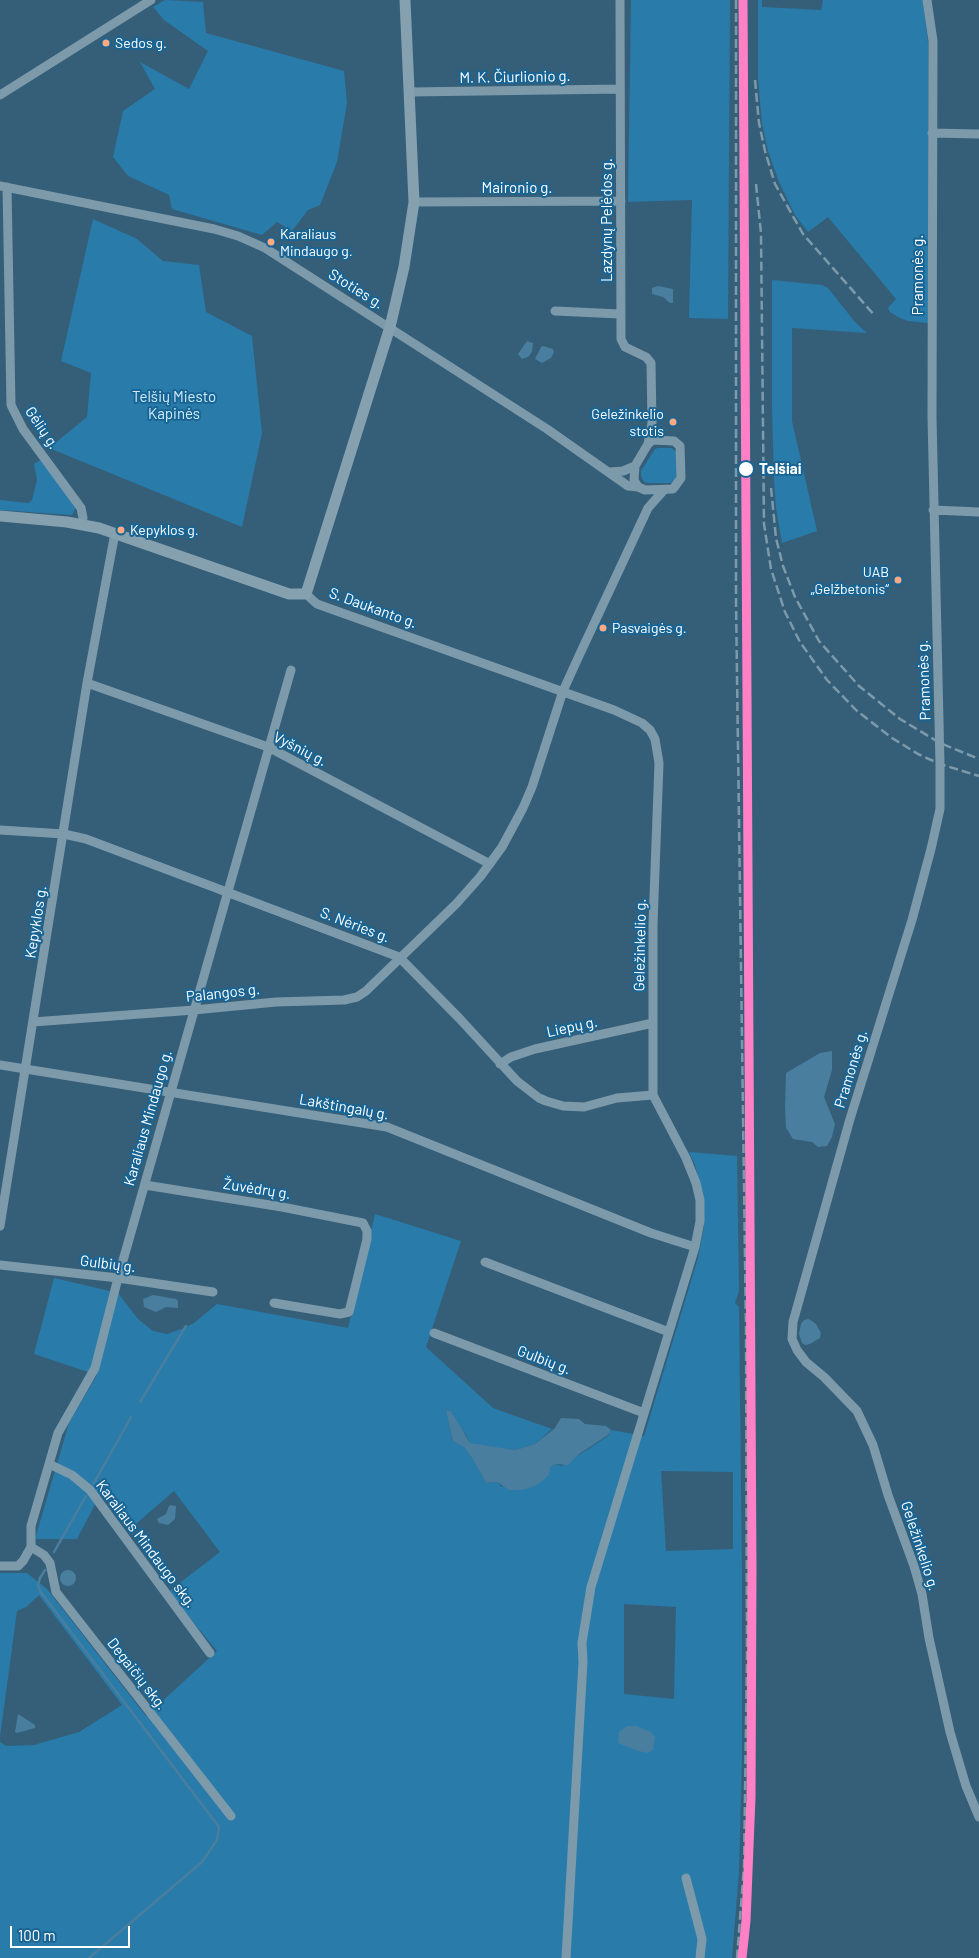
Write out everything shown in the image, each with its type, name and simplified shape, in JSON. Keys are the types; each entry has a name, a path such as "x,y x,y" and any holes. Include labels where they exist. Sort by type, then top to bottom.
{"main road":[{"path":"306,594 390,327 404,267 414,202 405,0"},
{"name":"S. Daukanto g.","path":"0,516 82,524 115,533 288,594 306,594"}],"street":[{"path":"0,94 151,0"},
{"name":"Lazdynų Pelėdos g.","path":"620,0 621,339 625,347 646,357 650,363 652,423 648,444"},
{"name":"Pramonės g.","path":"792,1338 793,1322 847,1128 917,901 940,809 934,510 933,41 927,0"},
{"name":"M. K. Čiurlionio g.","path":"410,92 620,89"},
{"path":"932,133 979,134"},
{"name":"Stoties g.","path":"4,186 214,229 238,236 266,248 390,327 610,472 628,486 639,488"},
{"name":"Gėlių g.","path":"4,186 11,405 23,429 81,508 82,524"},
{"name":"Maironio g.","path":"414,202 621,201"},
{"path":"555,310 620,314"},
{"path":"652,423 656,430 668,440"},
{"path":"639,488 664,490 673,489 677,486 681,478 680,446 677,443 668,440 653,440 648,444 635,466 634,480 648,508"},
{"path":"610,472 623,471 635,466"},
{"path":"399,958 456,904 490,864 506,839 523,808 563,691 648,508 664,490"},
{"path":"934,510 979,512"},
{"name":"Kepyklos g.","path":"1,1220 87,683 115,533"},
{"name":"S. Daukanto g.","path":"306,594 317,604 563,691"},
{"name":"Karaliaus Mindaugo g.","path":"31,1547 31,1526 58,1433 95,1368 118,1278 291,670"},
{"name":"Vyšnių g.","path":"87,683 268,747 490,864"},
{"name":"Geležinkelio g.","path":"563,691 633,719 650,730 655,739 659,763 654,924 653,1096 686,1158 696,1183 700,1200 700,1221 695,1247 590,1587 582,1643 583,1662 566,1958"},
{"name":"S. Nėries g.","path":"0,830 64,834 86,838 399,958 459,1018 500,1064 517,1081 539,1098 563,1106 584,1107 617,1098 653,1096"},
{"name":"Palangos g.","path":"34,1022 276,1002 350,999 366,991 399,958"},
{"name":"Liepų g.","path":"500,1064 511,1057 534,1049 653,1023"},
{"name":"Lakštingalų g.","path":"0,1065 387,1127 652,1233 695,1247"},
{"name":"Žuvėdrų g.","path":"145,1185 363,1222 367,1231 367,1239 349,1312 340,1314 274,1303"},
{"path":"485,1262 669,1332"},
{"name":"Gulbių g.","path":"0,1265 118,1278 213,1292"},
{"name":"Gulbių g.","path":"434,1333 644,1413"},
{"name":"Geležinkelio g.","path":"792,1338 797,1350 806,1362 849,1402 857,1411 865,1427 914,1566 922,1594 929,1638 950,1732 966,1786 979,1817"},
{"name":"Karaliaus Mindaugo skg.","path":"49,1464 72,1475 90,1490 210,1653"},
{"path":"0,1566 18,1566 31,1547"},
{"name":"Degaičių skg.","path":"31,1547 44,1555 50,1563 56,1592 231,1816"},
{"path":"686,1878 702,1939 700,1958"}],"green space":[{"path":"165,0 203,2 206,33 344,71 347,103 337,162 320,205 308,210 292,231 277,222 262,235 172,209 169,195 128,176 113,157 123,111 155,89 140,62 189,89 208,51 164,20 153,7"},
{"path":"631,0 730,0 728,319 689,318 692,200 628,202"},
{"path":"758,0 762,0 762,7 821,10 823,0 923,0 928,43 928,323 908,321 890,312 888,308 896,299 828,217 808,232 795,215 779,182 768,151 762,123 758,80"},
{"name":"Telšių Miesto Kapinės","path":"93,219 137,239 163,261 199,265 206,312 252,336 262,433 242,527 49,448 87,417 91,373 61,361"},
{"path":"772,280 822,285 828,288 855,322 867,333 792,328 792,421 817,531 782,543 776,508 774,480"},
{"path":"672,448 676,452 677,474 671,483 647,483 643,481 641,471 655,449"},
{"path":"42,459 76,507 72,515 0,510 0,500 28,503 32,500 37,480 34,464"},
{"path":"689,1152 737,1156 739,1291 735,1303 739,1307 742,1755 739,1872 732,1958 0,1958 0,1742 6,1746 34,1745 79,1732 122,1705 39,1595 26,1607 17,1611 0,1737 0,1573 27,1573 47,1589 146,1716 217,1651 168,1592 220,1552 174,1491 130,1529 101,1493 77,1539 35,1539 69,1423 97,1375 34,1354 54,1278 118,1293 138,1319 153,1331 167,1334 194,1323 217,1304 348,1328 375,1214 461,1241 426,1347 493,1408 552,1429 535,1444 515,1450 478,1445 470,1443 451,1411 446,1411 453,1441 464,1446 486,1483 497,1482 502,1487 555,1464 562,1466 608,1436 611,1430 644,1436 698,1258 704,1227 704,1198 695,1165","holes":["661,1471 733,1472 733,1549 666,1551","624,1604 676,1607 674,1699 624,1694"]}],"shaded area":[{"path":"658,286 673,289 673,303 670,303 663,297 652,294 652,288"},
{"path":"527,341 533,343 532,352 528,357 522,359 518,354"},
{"path":"543,346 553,349 554,352 551,358 542,363 535,359"},
{"path":"832,1051 832,1070 824,1097 835,1124 832,1137 827,1146 818,1147 812,1142 793,1139 786,1128 786,1073 820,1053"},
{"path":"153,1295 176,1299 178,1301 178,1308 166,1307 156,1312 144,1307 143,1299"},
{"path":"809,1319 816,1324 821,1333 820,1338 805,1345 802,1343 799,1334 801,1324 804,1320"},
{"path":"446,1411 451,1411 470,1443 515,1450 535,1444 555,1428 561,1418 579,1419 585,1424 606,1426 611,1430 608,1435 579,1454 568,1465 555,1464 550,1467 549,1475 537,1485 523,1490 509,1490 497,1482 486,1483 464,1447 453,1441"},
{"path":"171,1505 176,1506 175,1519 168,1525 159,1523 157,1519 166,1514"},
{"path":"68,1570 74,1572 76,1578 74,1584 68,1586 62,1584 60,1578 62,1572"},
{"path":"18,1714 35,1725 35,1728 15,1732"},
{"path":"627,1726 637,1726 651,1732 655,1737 653,1750 648,1753 638,1751 618,1743 619,1732"}],"waterway":[{"path":"140,1402 186,1326"},
{"path":"94,1483 131,1417"},
{"path":"54,1552 86,1496"},
{"path":"45,1570 38,1585 40,1591 219,1827 217,1840 202,1862 89,1958"}],"railway":[{"path":"736,0 736,601 746,1331 747,1655 744,1866 737,1958"},
{"path":"755,80 759,123 775,184 803,234 875,316"},
{"path":"756,184 761,233 764,524 771,569 785,612 800,642 827,680 857,711 892,738 918,754 940,764 979,776"},
{"path":"771,488 776,538 783,566 795,597 819,641 859,686 900,719 940,743 979,759"}],"transit line":[{"path":"742,1958 746,1921 751,1797 752,1567 743,0"}],"place":[{"name":"Sedos g.","path":"106,43"},
{"name":"Karaliaus Mindaugo g.","path":"271,242"},
{"name":"Geležinkelio stotis","path":"673,422"},
{"name":"Telšiai","path":"746,469"},
{"name":"Kepyklos g.","path":"121,530"},
{"name":"UAB „Gelžbetonis“","path":"898,580"},
{"name":"Pasvaigės g.","path":"603,628"}]}
